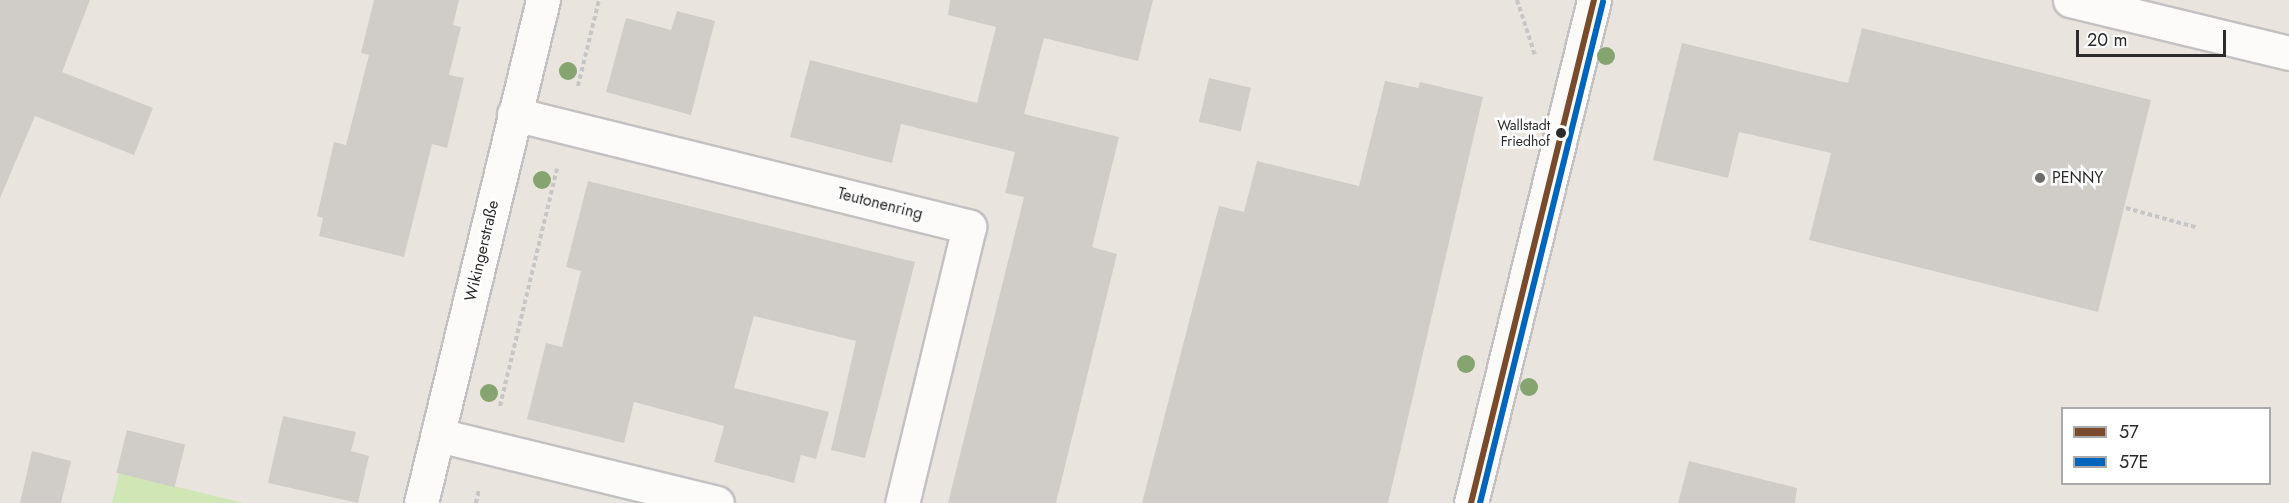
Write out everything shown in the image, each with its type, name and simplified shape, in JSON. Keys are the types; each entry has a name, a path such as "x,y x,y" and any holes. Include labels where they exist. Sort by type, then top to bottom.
{"street":[{"name":"Wikingerstraße","path":"421,503 543,0"},
{"path":"1471,503 1594,0"},
{"path":"2070,0 2289,53"},
{"name":"Teutonenring","path":"514,114 969,227 902,503"},
{"path":"438,435 717,503"}],"path":[{"path":"476,503 598,0"},
{"path":"2126,208 2195,227"}],"green space":[{"path":"119,473 244,503 112,503"}],"building":[{"path":"0,0 90,0 62,72 153,108 134,155 35,116 0,198"},
{"path":"374,0 459,0 453,25 461,27 449,75 464,78 447,148 432,144 404,257 319,236 323,218 317,216 334,142 346,145 369,55 361,53"},
{"path":"950,0 1153,0 1138,61 1044,38 1024,114 1119,137 1092,247 1117,254 1056,503 948,503 1024,197 1005,193 1015,152 901,124 892,163 790,137 810,60 977,103 996,27 948,15"},
{"path":"677,11 715,21 691,115 606,92 626,18 671,30"},
{"path":"1862,28 2151,100 2098,312 1809,240 1831,153 1739,132 1728,178 1653,160 1682,43 1848,83"},
{"path":"1209,78 1251,88 1241,132 1199,122"},
{"path":"1385,81 1418,88 1420,82 1483,97 1388,503 1142,503 1219,206 1244,212 1257,161 1359,186"},
{"path":"588,181 915,262 865,458 831,450 856,341 754,316 734,388 829,412 816,459 801,455 794,483 714,462 724,426 634,402 624,443 527,419 546,343 562,347 581,271 566,267"},
{"path":"283,416 356,432 351,451 369,456 358,503 268,483"},
{"path":"127,430 185,445 175,487 116,473"},
{"path":"32,451 71,461 61,503 20,503"},
{"path":"1689,461 1797,488 1795,503 1678,503"}],"transit line":[{"name":"57","path":"1471,503 1594,0"},
{"name":"57E","path":"1480,503 1603,2"}],"place":[{"name":"Wallstadt Friedhof","path":"1561,133"},
{"name":"PENNY","path":"2040,178"}]}
